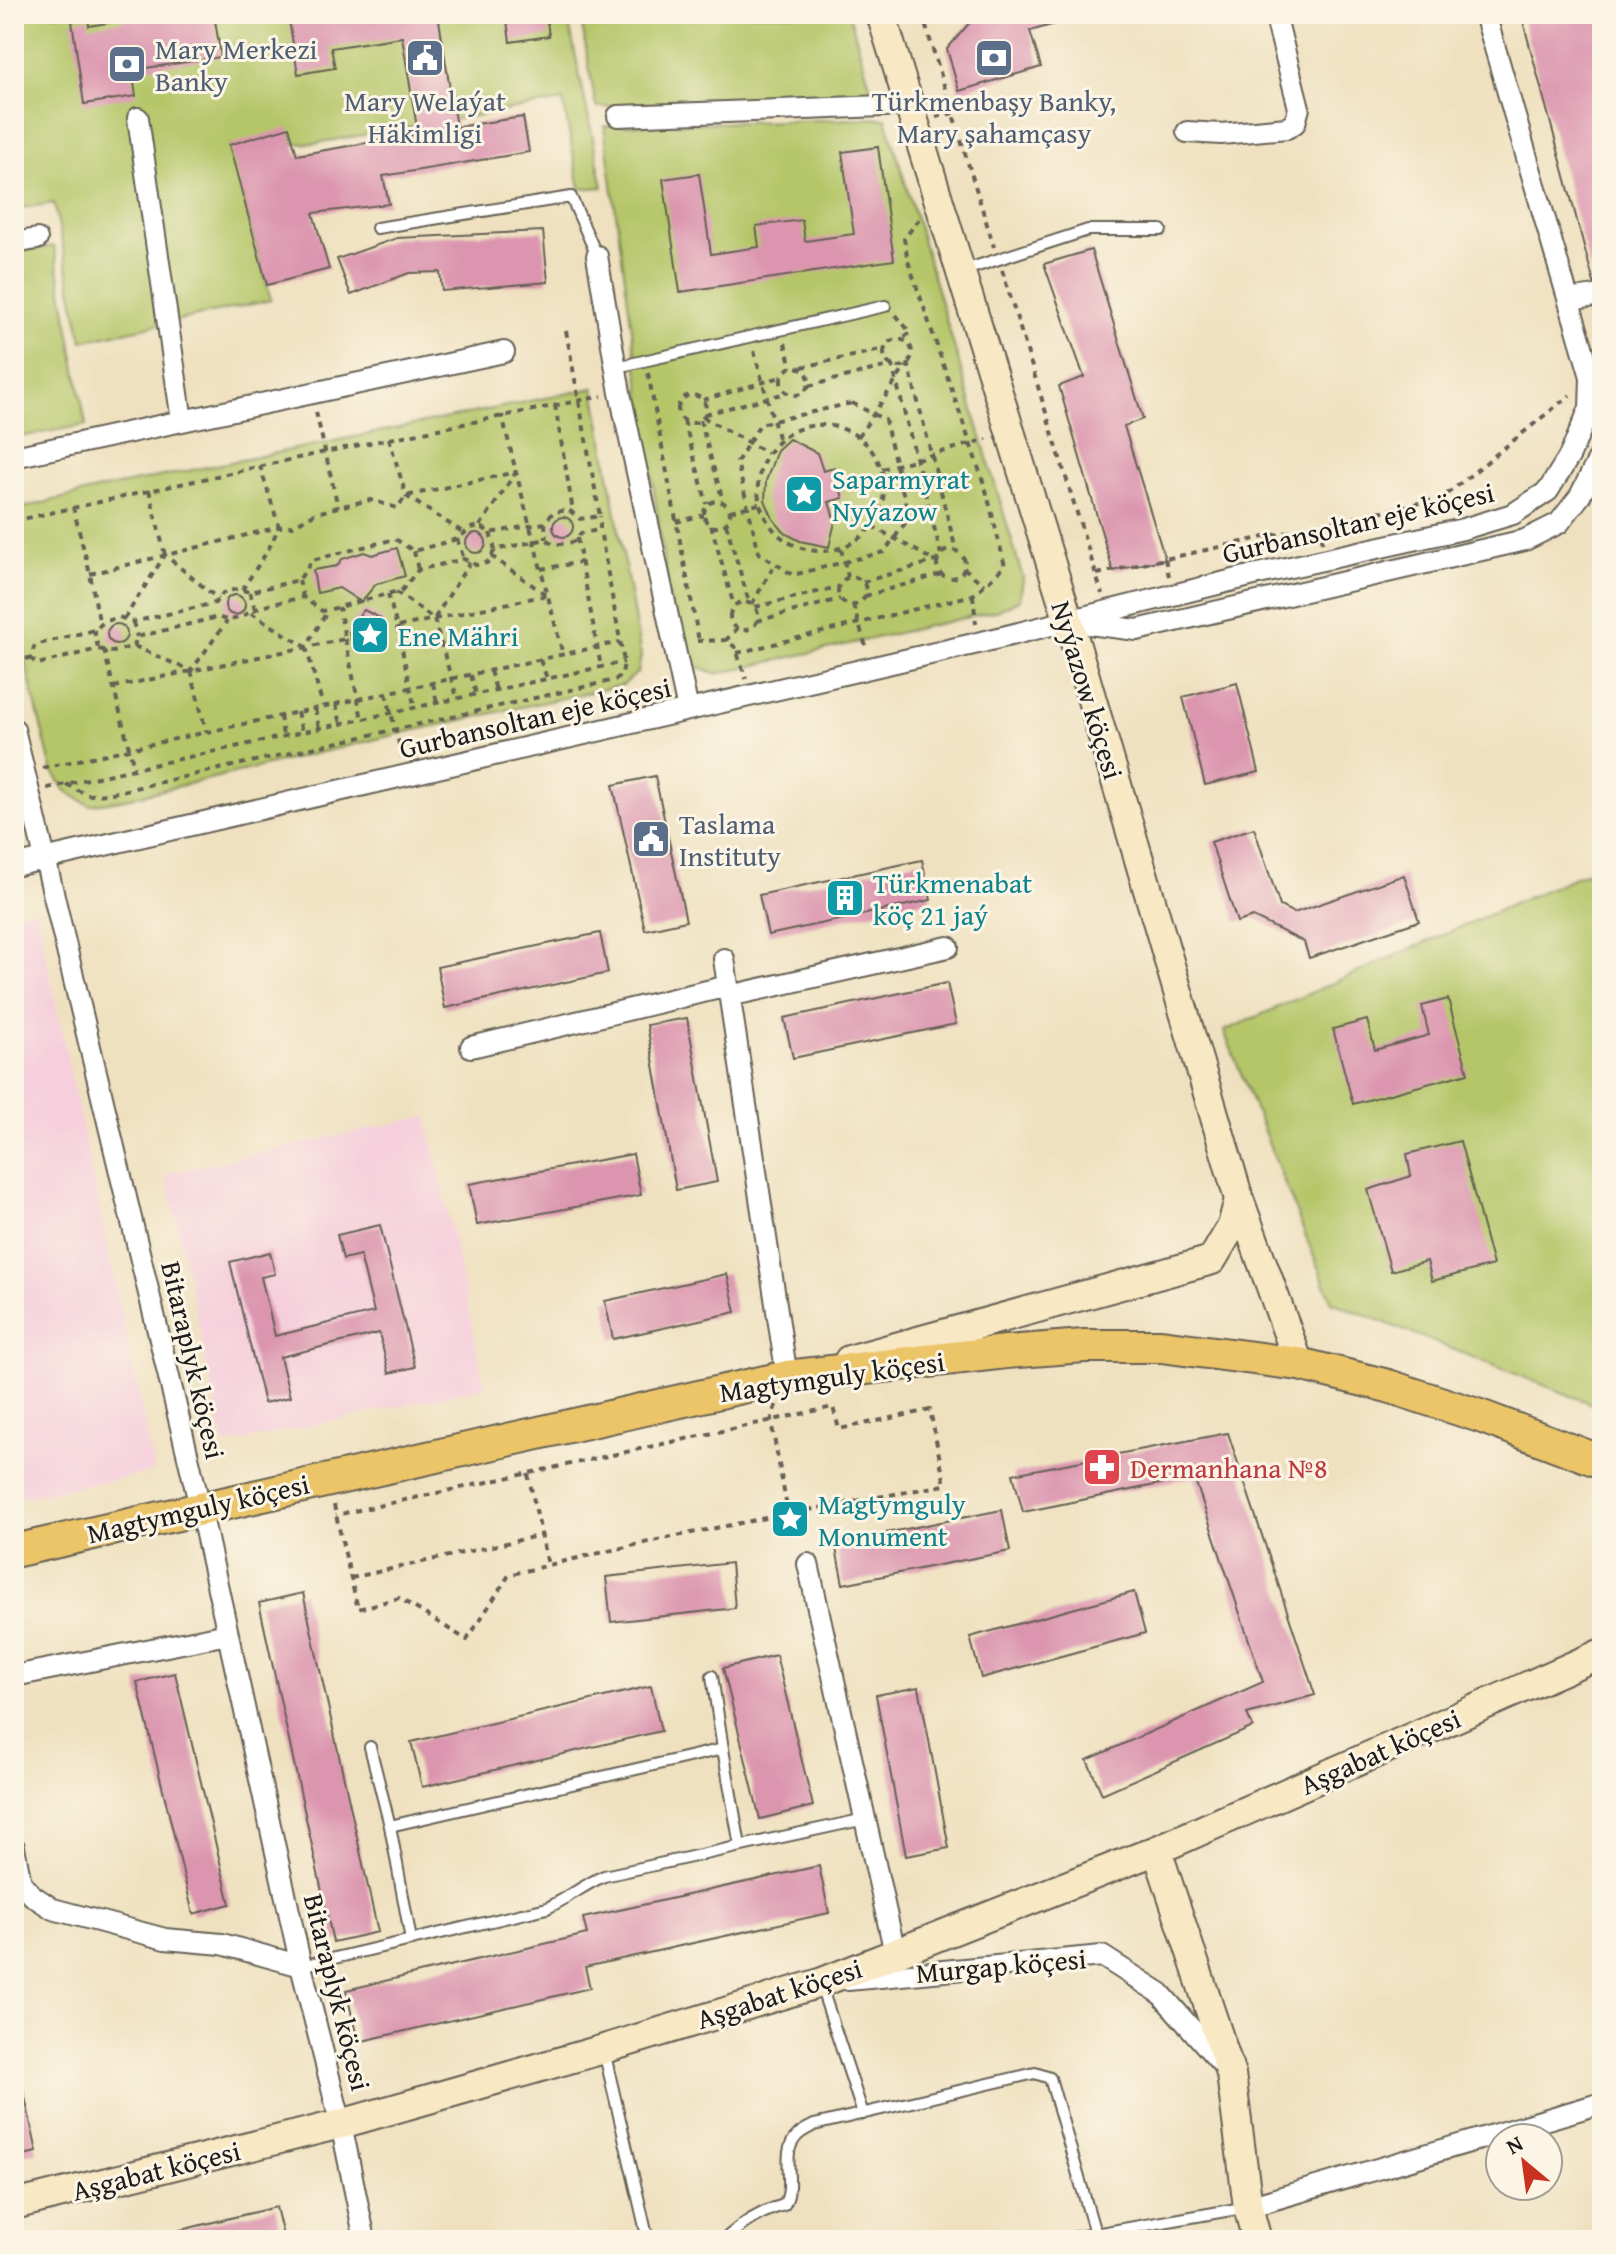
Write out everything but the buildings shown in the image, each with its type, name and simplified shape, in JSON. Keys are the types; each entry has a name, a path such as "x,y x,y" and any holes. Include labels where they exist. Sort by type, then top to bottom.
{"main road":[{"name":"Magtymguly köçesi","path":"14,1551 787,1377 1084,1346 1161,1346 1299,1364 1388,1386 1467,1411 1589,1458"},
{"path":"1589,1458 1602,1477"}],"street":[{"name":"Nyýazow köçesi","path":"881,14 1069,622 1239,1199 1299,1364"},
{"path":"1187,132 1221,134 1287,128 1295,123 1299,108 1275,14"},
{"name":"Gurbansoltan eje köçesi","path":"14,866 1069,622 1254,575 1463,529 1513,514 1548,491 1570,455 1590,408 1591,377 1485,14"},
{"path":"618,116 909,105"},
{"path":"138,118 182,421"},
{"path":"14,243 37,239"},
{"path":"597,256 620,393 688,710"},
{"path":"1569,300 1602,295"},
{"path":"14,457 504,352"},
{"name":"Gurbansoltan eje köçesi","path":"1069,622 1137,630 1525,540 1559,523 1580,496 1602,452"},
{"name":"Bitaraplyk köçesi","path":"14,729 200,1507 365,2240"},
{"path":"471,1047 948,947"},
{"path":"724,959 787,1377 1212,1260 1232,1226 1239,1199"},
{"path":"808,1564 895,1953"},
{"path":"14,1676 228,1634"},
{"name":"Aşgabat köçesi","path":"14,2205 341,2124 820,1983 1157,1850 1602,1653"},
{"path":"14,1847 21,1883 33,1896 53,1909 165,1939 222,1944 301,1966"},
{"path":"1157,1850 1231,2074 1248,2207 1257,2240"},
{"name":"Murgap köçesi","path":"820,1983 1102,1956 1160,1993 1231,2074"},
{"path":"1248,2207 1602,2103"}],"lane":[{"path":"377,228 571,197 597,256"},
{"path":"960,272 1088,230 1161,230"},
{"path":"617,367 885,306"},
{"path":"712,1676 740,1846"},
{"path":"370,1747 390,1826 411,1940"},
{"path":"390,1826 723,1749"},
{"path":"301,1966 547,1908 561,1902 581,1886 604,1876 865,1819"},
{"path":"820,1983 863,2114"},
{"path":"604,2049 648,2240"},
{"path":"724,2240 743,2223 766,2210 784,2205 790,2196 789,2150 796,2136 814,2125 1035,2073 1050,2078 1095,2233"},
{"path":"1061,2240 1248,2207"}],"path":[{"path":"922,14 1107,612"},
{"path":"737,653 973,595 1005,566 986,490 908,261 904,239 937,195"},
{"path":"704,515 707,504 684,421 677,408 681,399 694,395 703,400 781,377 791,368 885,349 894,339 903,339 910,332 885,306"},
{"path":"66,784 87,795 108,794 615,680 622,674 624,662 565,325"},
{"path":"782,329 791,368"},
{"path":"750,337 779,441"},
{"path":"858,437 908,364 912,349 903,339"},
{"path":"885,349 886,360 892,365 897,381 941,554"},
{"path":"646,361 699,641"},
{"path":"684,421 692,423 767,397 786,393 799,395 809,386 892,365 901,367 908,364"},
{"path":"838,587 840,599 853,605 865,596 942,574 955,577 964,568 965,560 956,550 908,364"},
{"path":"800,368 807,373 809,386"},
{"path":"781,377 786,393"},
{"path":"1097,574 1442,498 1591,377"},
{"path":"312,393 338,507"},
{"path":"14,521 389,438 620,393"},
{"path":"703,400 703,417 723,501 730,511"},
{"path":"852,403 874,414 885,420 909,518 884,552 793,575 759,553 737,462 760,424 852,403"},
{"path":"554,404 573,513"},
{"path":"502,415 563,655"},
{"path":"703,417 768,453"},
{"path":"818,425 843,429 868,446 882,469 884,499 872,526 863,536 841,549 824,552 806,550 776,534 765,520 757,487 760,469 779,441 793,431 818,425"},
{"path":"882,469 1010,432"},
{"path":"389,438 406,496 464,533"},
{"path":"242,590 279,527 260,466"},
{"path":"90,574 293,526 314,514 338,507 371,500 397,508 406,496 516,472"},
{"path":"414,551 457,539 480,526 516,472"},
{"path":"149,490 165,555 217,601 218,617"},
{"path":"707,504 723,501"},
{"path":"730,511 759,504"},
{"path":"73,507 100,626"},
{"path":"546,539 545,523 553,512 569,510 580,519 600,516"},
{"path":"730,511 726,524 757,621"},
{"path":"676,522 704,515"},
{"path":"704,515 711,525 734,606 731,618 738,628"},
{"path":"580,519 582,562 601,667"},
{"path":"490,533 545,523"},
{"path":"711,525 719,527 726,524"},
{"path":"480,526 490,533 495,550"},
{"path":"872,526 936,560 942,574"},
{"path":"299,580 303,597 322,611 402,590 418,570 464,559 476,565 487,563 495,550 546,539 554,545 573,542 579,535 600,530"},
{"path":"30,658 35,645 94,630 119,617 133,622 217,601 223,593 250,592 299,580 312,560 395,539 414,551 418,570"},
{"path":"457,539 464,559"},
{"path":"841,549 848,577"},
{"path":"863,582 936,560 948,550 956,550"},
{"path":"124,619 165,555"},
{"path":"491,556 547,595"},
{"path":"434,619 470,562"},
{"path":"541,569 582,562"},
{"path":"752,605 775,564"},
{"path":"964,568 984,585"},
{"path":"734,606 741,602 752,605 838,587 848,577 856,577 863,582 865,596"},
{"path":"250,592 253,611 306,647 323,707"},
{"path":"396,592 434,619 457,698"},
{"path":"388,594 415,709"},
{"path":"397,627 547,595"},
{"path":"973,595 978,643"},
{"path":"137,637 218,617 227,621 245,618 253,611 303,597"},
{"path":"726,640 738,628 752,628 757,621 840,599"},
{"path":"853,605 873,668"},
{"path":"339,607 363,720"},
{"path":"306,647 328,610"},
{"path":"206,732 191,671 227,621"},
{"path":"133,622 137,637 134,646"},
{"path":"94,630 114,687 134,768"},
{"path":"114,687 345,639"},
{"path":"675,643 726,640 735,647 752,695"},
{"path":"27,782 130,749 620,642"},
{"path":"14,661 30,658 38,664 101,649 113,652 134,646 191,671"},
{"path":"540,660 547,678"},
{"path":"27,782 66,784 624,662"},
{"path":"490,671 496,690"},
{"path":"471,675 476,694"},
{"path":"433,683 437,703"},
{"path":"386,693 408,776"},
{"path":"336,704 341,724"},
{"path":"315,709 319,728"},
{"path":"297,712 302,732"},
{"path":"280,716 283,736"},
{"path":"787,1377 771,1421 788,1513"},
{"path":"329,1478 336,1515 358,1609 399,1598 467,1640 509,1575 788,1513 945,1485 930,1410 839,1429 833,1407 336,1515"},
{"path":"528,1474 548,1565"},
{"path":"351,1578 542,1535"}],"shaded area":[{"path":"36,909 155,1472 14,1499 14,914"},
{"path":"427,1116 485,1387 224,1445 166,1174"}],"green space":[{"path":"14,14 567,14 603,187 580,189 563,101 316,143 230,145 271,300 82,341 54,203 14,209"},
{"path":"580,14 849,14 874,98 596,107"},
{"path":"886,118 1023,578 1020,599 999,610 717,674 691,664 676,651 604,126"},
{"path":"54,246 86,425 14,438 14,252"},
{"path":"594,388 641,656 638,672 623,685 402,733 121,800 89,805 66,791 52,770 14,618 14,510 104,488"},
{"path":"1602,865 1602,1408 1332,1302 1224,1031"}],"place":[{"name":"Mary Welaýat Häkimligi","path":"425,58"},
{"name":"Türkmenbaşy Banky, Mary şahamçasy","path":"994,58"},
{"name":"Mary Merkezi Banky","path":"127,64"},
{"name":"Saparmyrat Nyýazow","path":"804,494"},
{"name":"Ene Mähri","path":"370,635"},
{"name":"Taslama Instituty","path":"651,839"},
{"name":"Türkmenabat köç 21 jaý","path":"845,898"},
{"name":"Dermanhana №8","path":"1102,1467"},
{"name":"Magtymguly Monument","path":"790,1519"}]}
